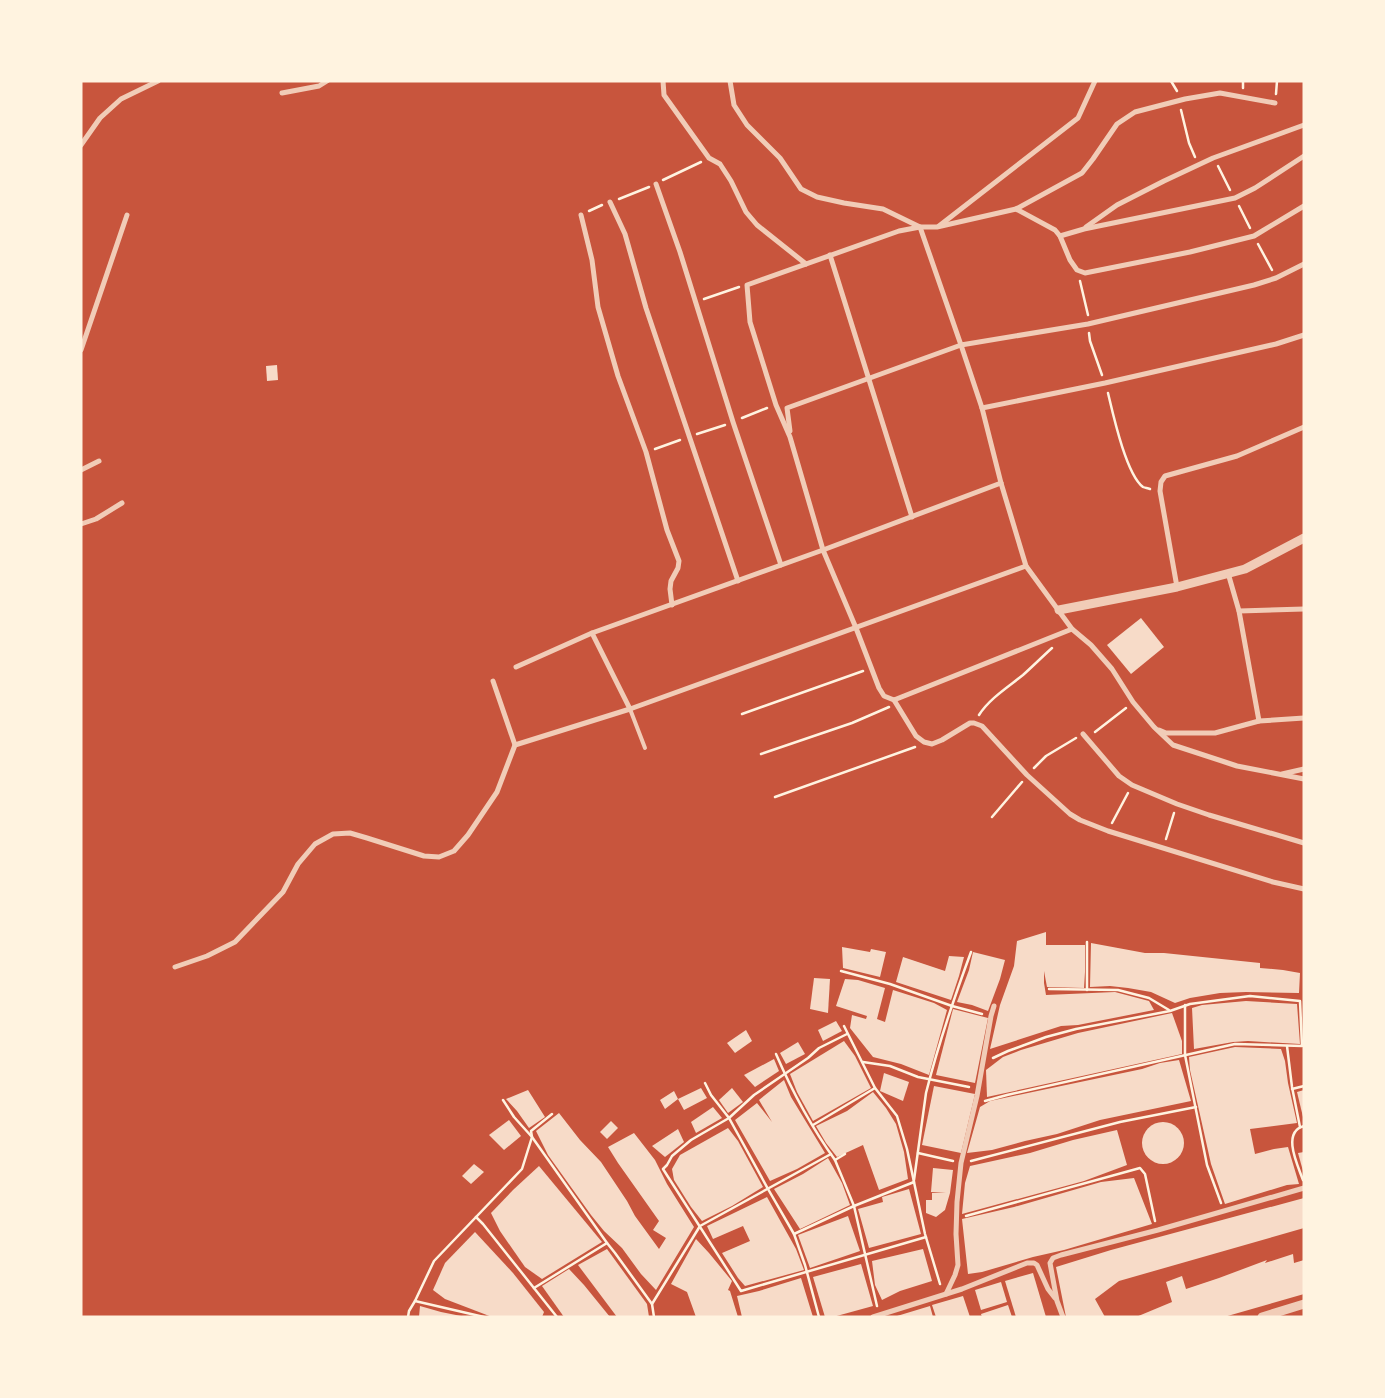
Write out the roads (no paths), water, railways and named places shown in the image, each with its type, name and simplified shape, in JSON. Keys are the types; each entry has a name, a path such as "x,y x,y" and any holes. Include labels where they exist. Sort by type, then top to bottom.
{"street":[{"path":"81,145 100,118 122,99 158,81"},
{"path":"282,92 319,86 327,81"},
{"path":"663,81 664,95 709,158 720,164 731,181 746,212 757,226 806,264"},
{"path":"730,81 734,104 747,125 780,158 801,188 817,197 883,209 920,227 982,408 1001,483 1026,566 1072,629 1091,645 1112,669 1133,702 1154,727 1173,745 1237,766 1304,779"},
{"path":"937,227 1078,118 1095,81"},
{"path":"1275,103 1220,93 1135,112 1117,124 1082,173 1016,209 937,227 899,230 747,285 750,322 776,404 790,437 824,550 879,688 884,696 895,702 916,736 924,742 932,744 966,725 974,723 982,726 1027,775 1070,814 1086,823 1274,882 1304,889"},
{"path":"1084,229 1117,205 1199,165 1304,125"},
{"path":"1060,236 1084,229 1235,198 1255,188 1304,156"},
{"path":"656,184 781,565"},
{"path":"610,202 624,234 646,308 738,581"},
{"path":"1016,209 1055,230 1060,236 1070,260 1077,270 1085,273 1190,252 1254,236 1304,206"},
{"path":"81,350 127,215"},
{"path":"581,215 592,260 598,307 618,376 646,452 668,530 679,561 678,568 671,581 672,604"},
{"path":"830,255 912,517"},
{"path":"790,437 787,408 961,344 1088,324 1254,285 1276,278 1304,264"},
{"path":"982,408 1105,383 1276,344 1304,335"},
{"path":"1177,587 1160,491 1161,482 1165,476 1237,456 1304,427"},
{"path":"81,470 99,461"},
{"path":"516,667 592,633 824,550 1001,483"},
{"path":"81,524 96,519 122,503"},
{"path":"1059,610 1177,587 1245,569 1304,538"},
{"path":"516,745 630,709 1026,566"},
{"path":"1228,573 1239,611 1259,721"},
{"path":"1239,611 1304,609"},
{"path":"895,702 1072,629"},
{"path":"592,633 630,709"},
{"path":"175,967 207,956 235,942 283,892 298,864 315,844 333,834 350,833 424,856 439,857 454,851 468,835 497,792 516,745 493,681"},
{"path":"1154,727 1166,733 1215,733 1259,721 1304,718"},
{"path":"1083,734 1119,776 1132,785 1209,815 1304,843"},
{"path":"1279,774 1304,769"},
{"path":"945,1294 958,1265 957,1202 962,1163 994,1006"},
{"path":"1063,1317 1057,1301 1050,1263 1053,1258 1224,1212 1304,1188"},
{"path":"873,1317 945,1294 1027,1263 1034,1263 1040,1269 1048,1288 1057,1301"},
{"path":"1262,1317 1304,1304"}],"lane":[{"path":"630,709 645,748"}]}
